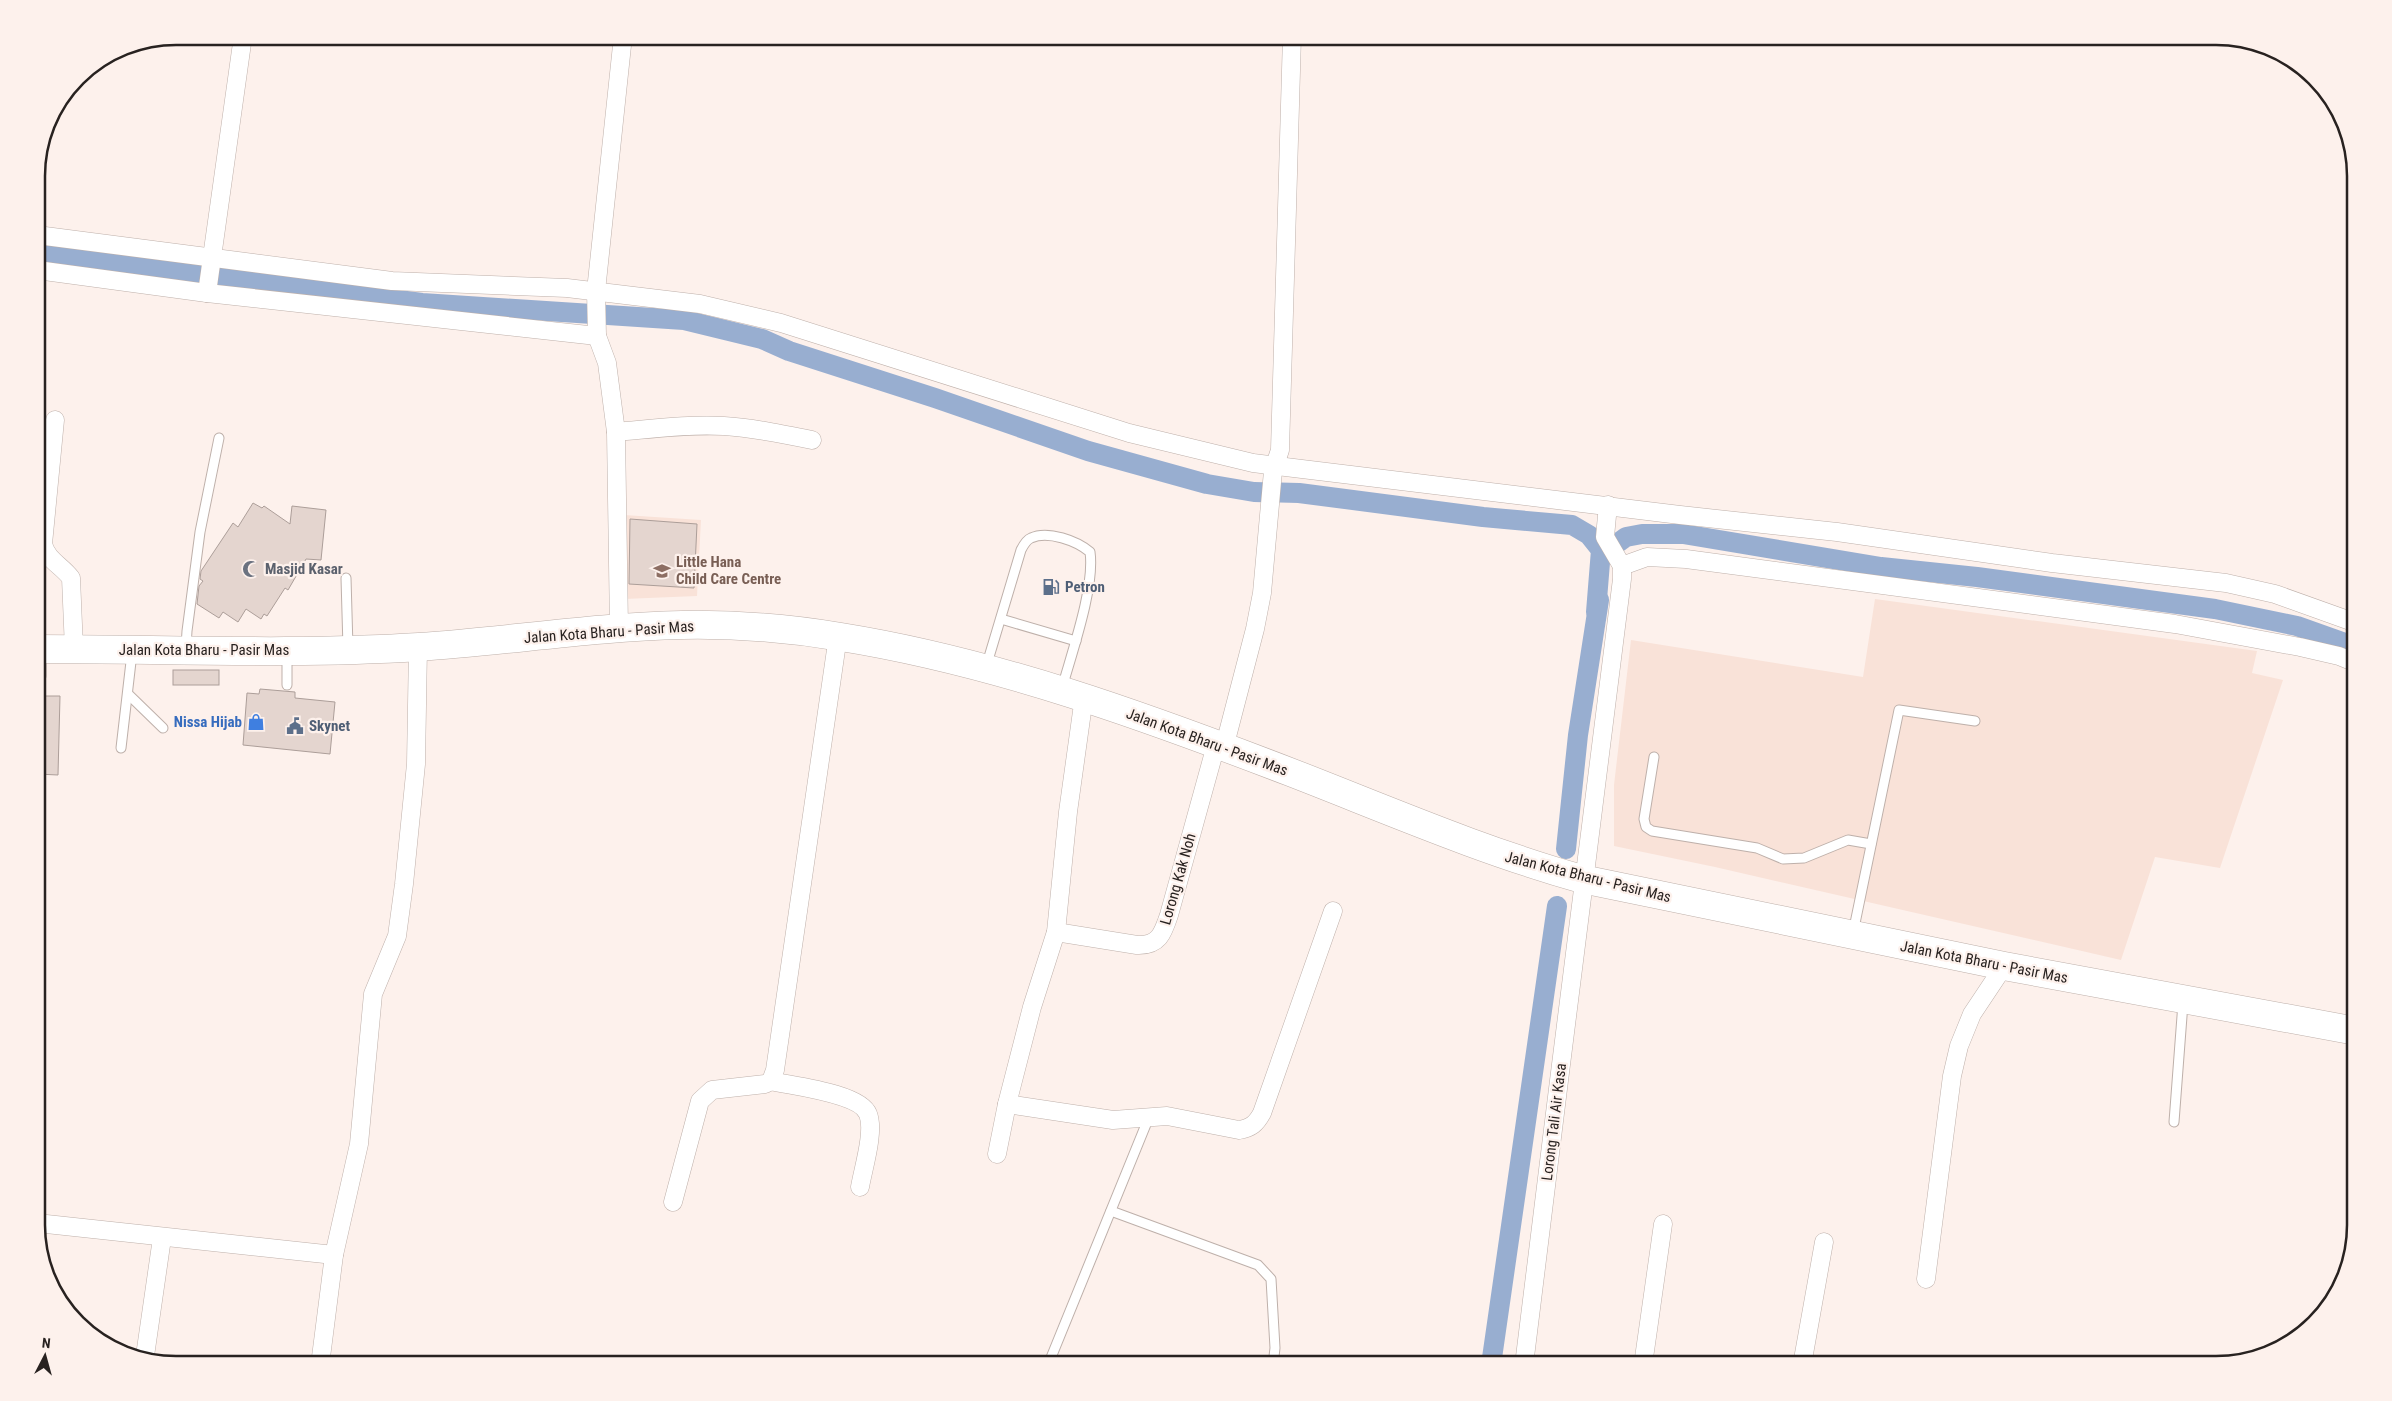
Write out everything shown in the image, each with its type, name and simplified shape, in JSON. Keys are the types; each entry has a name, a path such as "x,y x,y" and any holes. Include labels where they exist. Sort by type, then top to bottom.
{"highway":[{"name":"Jalan Kota Bharu - Pasir Mas","path":"45,649 348,650 418,647 619,628 682,625 760,626 838,636 905,648 986,668 1073,694 1220,747 1460,840 1521,862 1582,879 2004,966 2347,1029"}],"street":[{"path":"207,290 242,45"},
{"path":"619,628 616,432 607,363 596,333 596,297 622,45"},
{"name":"Lorong Kak Noh","path":"1056,932 1148,946 1156,941 1163,931 1169,915 1220,747 1241,691 1262,593 1270,499 1274,471 1280,450 1292,45"},
{"path":"45,236 210,260 392,281 596,297 640,296 740,312 955,377 1129,433 1274,471 1607,510 1837,532 2052,563 2226,583 2275,594 2347,620"},
{"path":"45,271 596,333"},
{"path":"45,523 55,420"},
{"path":"616,432 688,426 724,426 812,440"},
{"path":"1607,510 1605,537 1622,566 1647,557 1705,562 2193,627 2300,647 2347,659"},
{"path":"45,551 46,554 65,570 70,578 74,649"},
{"name":"Lorong Tali Air Kasa","path":"1525,1356 1570,998 1582,879 1622,579 1622,566"},
{"path":"771,1081 775,1070 838,636"},
{"path":"321,1356 334,1255 359,1144 373,994 397,936 416,764 418,647"},
{"path":"997,1154 1007,1104 1032,1007 1056,932 1068,812 1073,694"},
{"path":"1007,1104 1092,1118 1130,1120 1150,1116 1183,1118 1239,1130 1248,1128 1256,1123 1262,1113 1333,910"},
{"path":"1926,1279 1952,1076 1959,1046 1972,1014 2004,966"},
{"path":"674,1202 700,1101 712,1090 732,1086 754,1087 771,1081 843,1097 859,1103 868,1113 870,1129 860,1187"},
{"path":"45,1224 334,1255"},
{"path":"1644,1356 1663,1224"},
{"path":"145,1353 162,1238"},
{"path":"1804,1356 1824,1242"}],"lane":[{"path":"186,650 186,631 200,532 219,438"},
{"path":"986,668 1020,550 1029,538 1043,534 1080,544 1090,552 1092,568 1076,641 1073,694"},
{"path":"346,578 348,650"},
{"path":"1001,619 1076,641"},
{"path":"121,748 132,650"},
{"path":"287,651 287,685"},
{"path":"128,694 163,728"},
{"path":"1852,936 1899,710 1975,721"},
{"path":"1654,757 1644,819 1646,827 1652,831 1757,848 1783,858 1804,858 1848,840 1871,844"},
{"path":"2174,1122 2183,1000"},
{"path":"1052,1356 1150,1116"},
{"path":"1111,1211 1258,1264 1271,1279 1274,1356"}],"shaded area":[{"path":"624,515 701,520 697,596 624,599"},
{"path":"1875,599 2257,651 2252,673 2283,680 2220,868 2155,857 2121,960 1715,867 1614,846 1614,785 1631,640 1863,677"}],"building":[{"name":"Masjid Kasar","path":"253,503 262,508 264,506 290,524 292,506 326,510 321,560 306,559 288,590 285,588 267,616 264,614 261,619 246,609 238,622 223,612 219,618 197,604 199,586 203,581 200,579 201,571 233,523 238,527"},
{"path":"630,519 697,524 694,588 629,584"},
{"path":"173,670 219,670 219,685 173,685"},
{"path":"260,689 295,692 295,698 335,702 330,754 243,745 247,693 259,694"},
{"path":"45,696 60,696 58,775 45,774"}],"waterway":[{"path":"45,255 422,303 684,320 762,339 789,351 935,398 1088,451 1207,484 1254,492 1299,493 1483,517 1572,525 1589,535 1601,550 1596,612"},
{"path":"1615,545 1626,537 1642,534 1683,534 1881,567 1977,577 2215,609 2297,626 2347,644"},
{"path":"1566,849 1578,735 1599,600"},
{"path":"1492,1356 1557,906"}],"place":[{"name":"Masjid Kasar","path":"251,569"},
{"name":"Little Hana Child Care Centre","path":"662,571"},
{"name":"Petron","path":"1051,587"},
{"name":"Nissa Hijab","path":"256,722"},
{"name":"Skynet","path":"295,726"}]}
